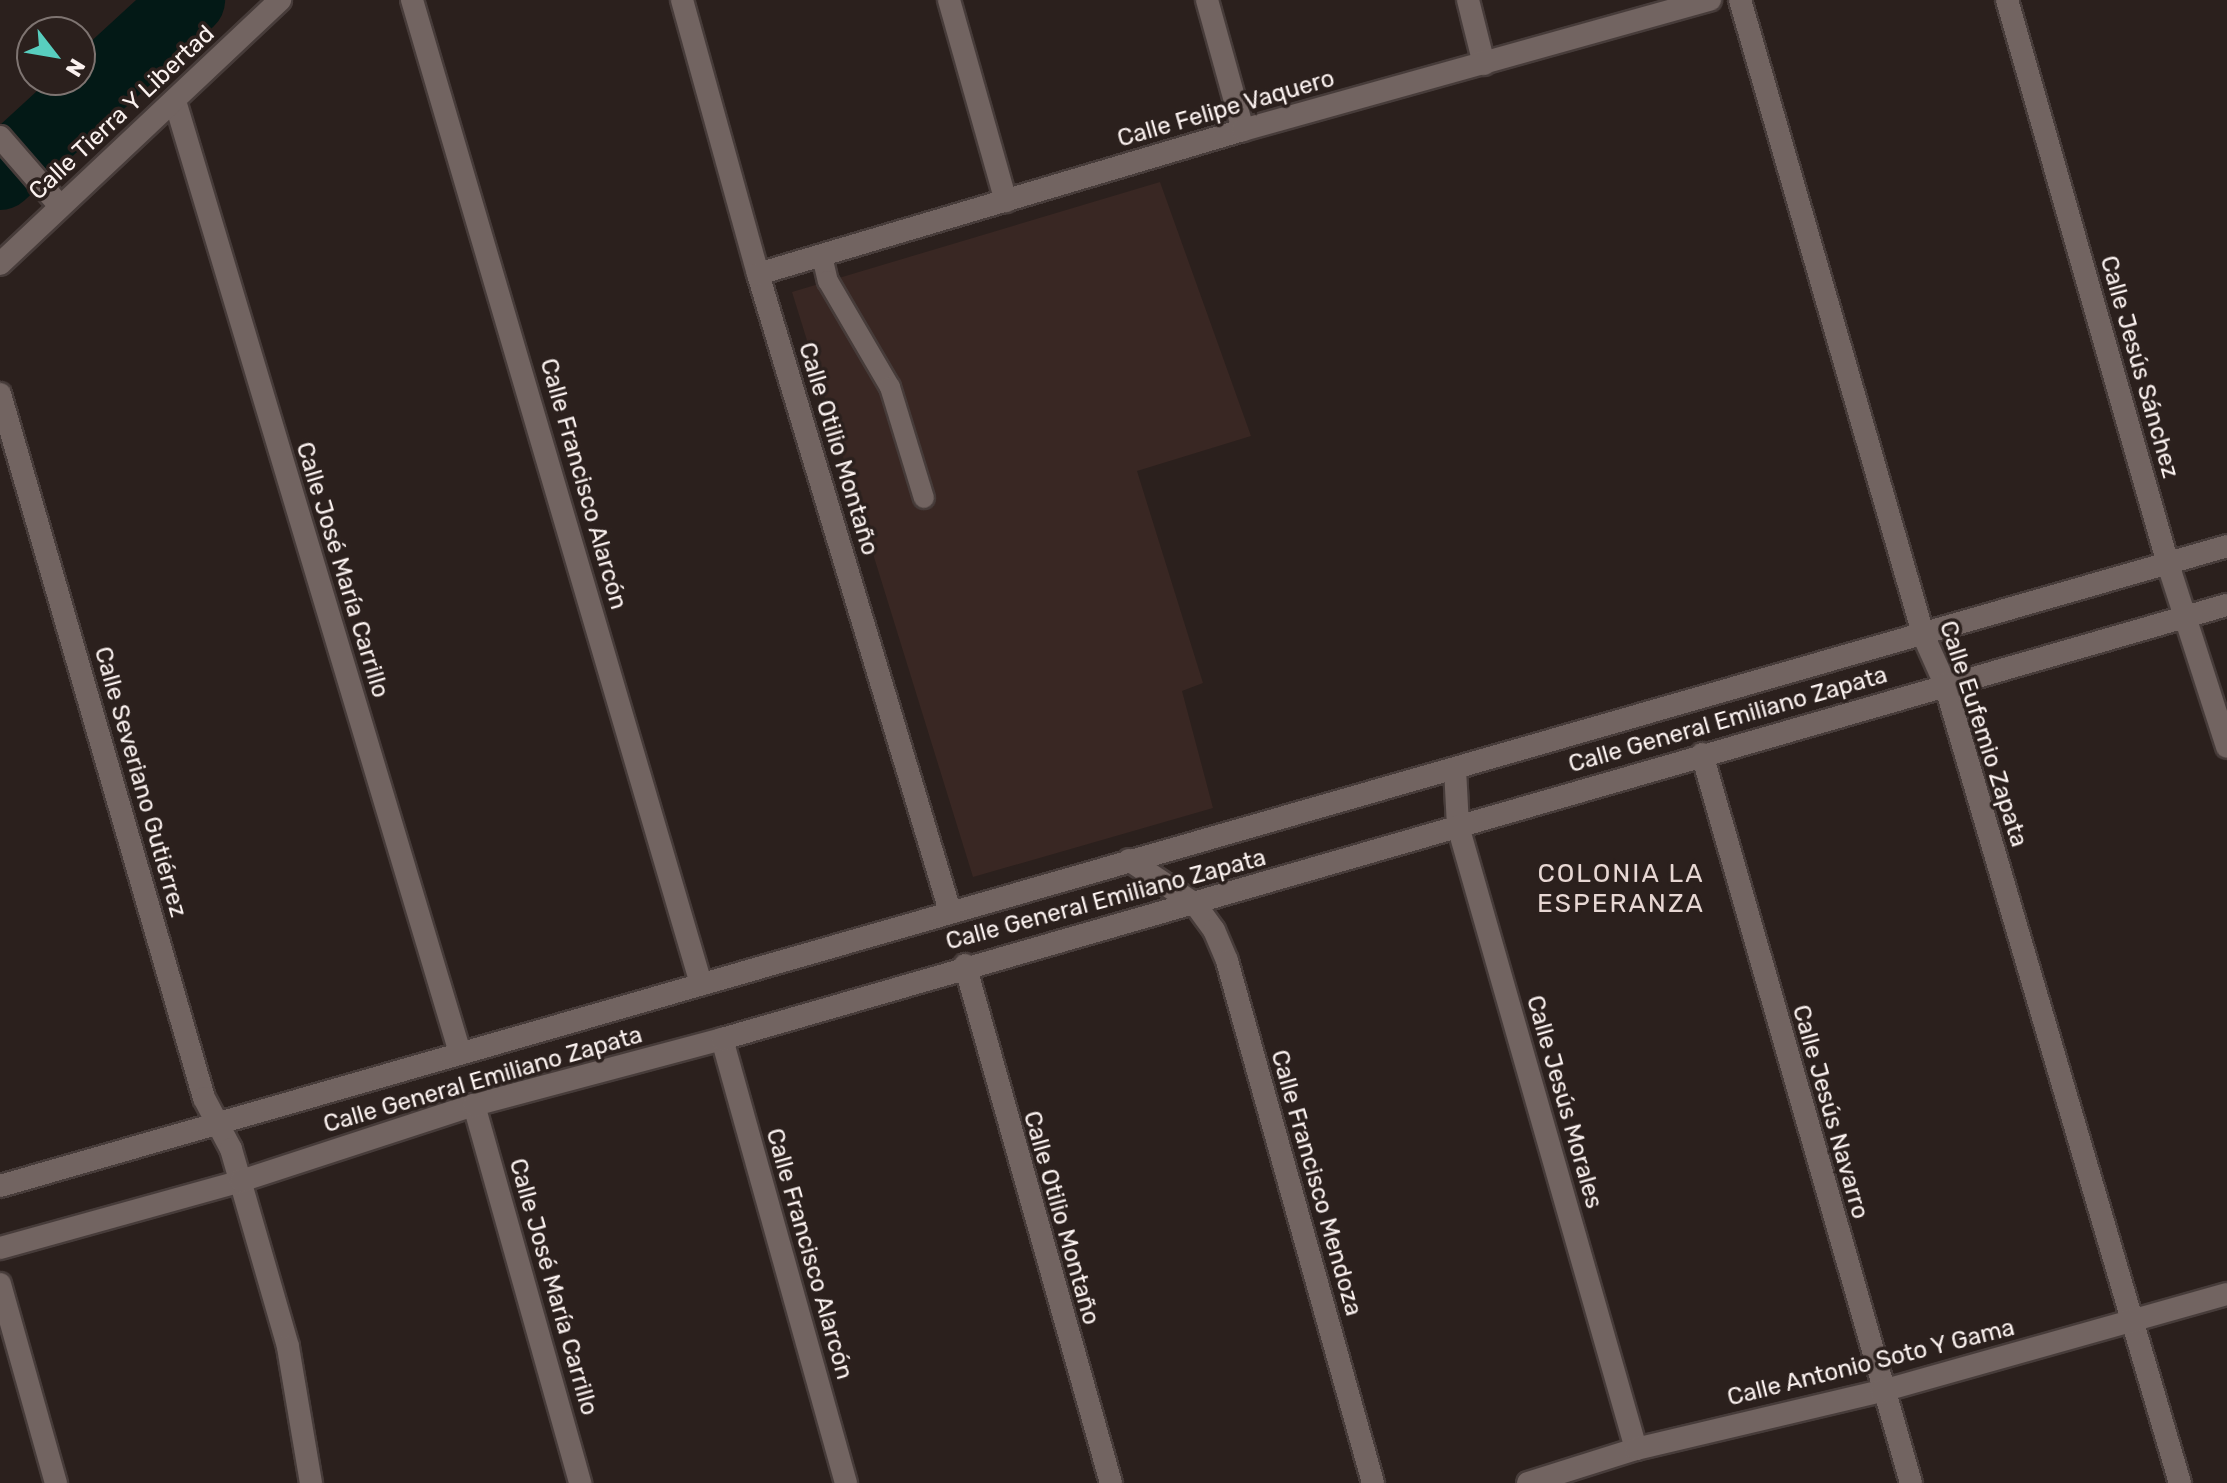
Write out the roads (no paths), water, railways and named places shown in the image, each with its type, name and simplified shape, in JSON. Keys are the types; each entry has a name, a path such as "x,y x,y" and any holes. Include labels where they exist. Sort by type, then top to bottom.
{"street":[{"name":"Calle Tierra Y Libertad","path":"0,264 280,0"},
{"name":"Calle Francisco Alarcón","path":"412,0 701,984"},
{"name":"Calle Otilio Montaño","path":"682,0 758,274 950,911"},
{"path":"949,0 1006,201"},
{"path":"1207,0 1243,130"},
{"path":"1468,0 1484,64"},
{"name":"Calle Felipe Vaquero","path":"758,274 1243,130 1710,0"},
{"name":"Calle Eufemio Zapata","path":"1740,0 1924,637 1945,684 2180,1483"},
{"name":"Calle Jesús Sánchez","path":"2007,0 2168,564 2188,616 2227,747"},
{"name":"Calle José María Carrillo","path":"175,101 460,1053"},
{"path":"0,137 21,165 60,206"},
{"name":"Calle Severiano Gutiérrez","path":"0,394 204,1098 241,1181 288,1347 311,1483"},
{"name":"Calle General Emiliano Zapata","path":"0,1186 950,911 1924,637 2227,546"},
{"name":"Calle General Emiliano Zapata","path":"0,1248 241,1181 474,1105 722,1039 965,965 1195,904 1702,754 2227,605"},
{"name":"Calle Jesús Navarro","path":"1702,754 1882,1391 1911,1483"},
{"name":"Calle Jesús Morales","path":"1455,769 1458,826 1636,1449"},
{"path":"1129,860 1195,904"},
{"name":"Calle Francisco Mendoza","path":"1195,904 1214,930 1227,961 1373,1483"},
{"name":"Calle Otilio Montaño","path":"965,965 1111,1483"},
{"name":"Calle Francisco Alarcón","path":"722,1039 846,1483"},
{"name":"Calle José María Carrillo","path":"474,1105 580,1483"},
{"path":"0,1284 56,1483"},
{"name":"Calle Antonio Soto Y Gama","path":"1528,1483 1636,1449 1882,1391 2227,1294"}],"lane":[{"path":"822,256 828,281 890,387 924,498"}],"waterway":[{"path":"0,174 189,0"}],"district":[{"name":"COLONIA LA ESPERANZA","path":"1621,889"}]}
